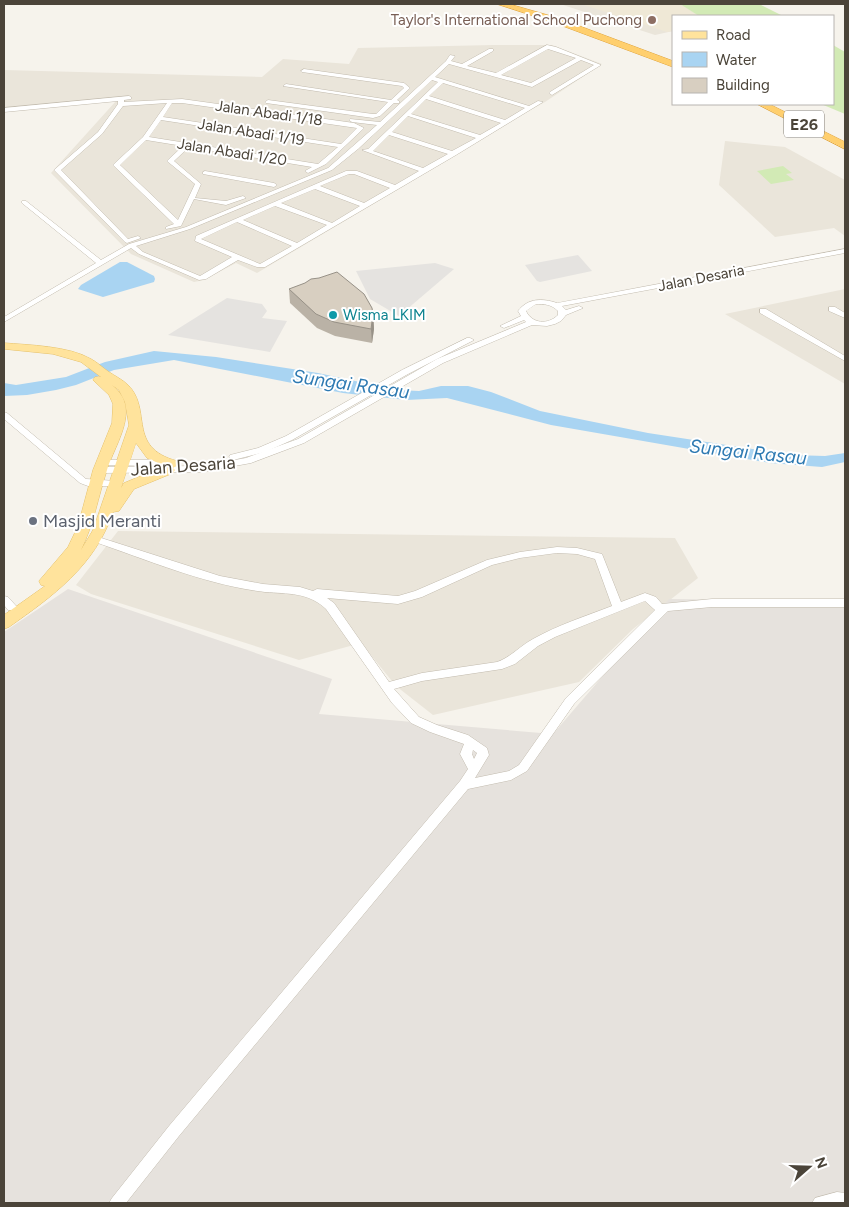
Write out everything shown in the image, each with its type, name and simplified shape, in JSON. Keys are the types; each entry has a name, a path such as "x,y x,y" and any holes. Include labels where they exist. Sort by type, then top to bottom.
{"highway":[{"path":"501,4 555,20 672,64"},
{"path":"511,4 568,21 672,60"},
{"name":"E26","path":"764,105 845,146"},
{"name":"E26","path":"774,105 845,141"}],"main road":[{"path":"6,347 79,362 110,382 124,388 131,402 135,425 145,450 170,467"},
{"path":"6,606 39,588 60,568 74,549 85,526 100,472 118,423 119,404 110,382"},
{"path":"98,534 135,425"},
{"path":"4,623 48,592 69,573 87,552 129,486 170,467"}],"street":[{"path":"495,76 547,47 581,58 598,66 552,94"},
{"path":"462,66 491,50"},
{"path":"369,151 426,97 450,59 462,66 495,76 526,84 534,84 581,58"},
{"path":"268,102 367,116 378,115 406,89 406,86 304,72"},
{"path":"132,246 188,228 330,169 356,148 404,103 437,79"},
{"path":"437,79 530,108"},
{"path":"286,86 404,103"},
{"path":"4,110 187,95 380,124"},
{"path":"426,97 505,122"},
{"path":"121,101 100,133 57,170 132,246 195,278 203,277 238,257"},
{"name":"Jalan Abadi 1/18","path":"121,101 170,101 205,104 359,127 361,130 320,166 226,203 197,199"},
{"path":"170,101 145,138 116,165 179,225"},
{"path":"396,188 351,171 198,237 197,240 259,266 264,266 454,154 540,102"},
{"path":"407,114 480,137"},
{"name":"Jalan Abadi 1/19","path":"159,118 343,146"},
{"path":"389,133 454,154"},
{"name":"Jalan Abadi 1/20","path":"145,138 320,166"},
{"path":"4,320 100,263 179,225 198,184 170,161 187,145"},
{"path":"356,148 425,171"},
{"path":"205,173 274,185"},
{"path":"316,187 365,206"},
{"path":"264,196 276,204 332,226"},
{"path":"24,202 100,263"},
{"path":"237,220 299,246"},
{"name":"Jalan Desaria","path":"528,320 522,311 529,304 546,302 556,305 845,251"},
{"name":"Jalan Desaria","path":"100,472 119,473 245,455 292,437 434,355 528,320 551,323 560,319 563,313 573,309 845,256"},
{"path":"556,305 563,313"},
{"path":"832,309 845,316"},
{"path":"763,311 845,359"},
{"name":"Jalan Desaria","path":"170,467 202,468 248,461 302,441 440,360 528,320"},
{"path":"4,415 74,475 88,483 100,472 119,473"},
{"path":"98,534 212,578 265,588 398,600 418,594 490,562 557,550 577,551 599,556 618,608"},
{"path":"117,1203 174,1131 464,785 473,768 466,754 470,742 415,720 387,687 330,606 324,599 314,593"},
{"path":"387,687 422,677 498,666 511,661 534,643 551,634 645,598 652,600 661,610"},
{"path":"464,785 511,775 523,768 570,702 661,610 671,605 845,603"},
{"path":"820,1203 845,1201"}],"shaded area":[{"name":"Taylor's International School Puchong","path":"560,4 680,4 697,15 672,15 672,31 655,35"},
{"name":"Taylor's International School Puchong","path":"581,4 680,4 697,15 672,15 672,31 667,32"},
{"path":"552,45 602,64 545,102 503,125 458,154 257,273 236,263 204,280 194,282 131,254 51,173 116,101 4,112 4,70 262,77 283,59 349,64 358,48"},
{"path":"725,141 785,147 845,180 845,236 834,228 775,237 719,185"},
{"path":"578,255 592,271 540,282 537,281 525,265"},
{"path":"435,263 454,269 399,316 370,299 356,271"},
{"path":"845,289 845,384 725,314"},
{"path":"227,298 262,304 267,311 262,318 287,321 270,352 168,335"},
{"path":"118,531 675,538 698,578 633,629 579,682 433,715 396,686 361,643 299,660 91,594 76,585"},
{"path":"68,589 332,679 319,714 553,734 669,599 845,601 845,1203 4,1203 4,632"}],"green space":[{"path":"680,4 759,4 781,15 697,15"},
{"path":"834,46 845,52 845,114 823,105 834,105"},
{"path":"783,166 792,173 786,174 794,180 771,184 757,171"}],"water":[{"path":"120,262 127,262 154,276 154,282 103,297 78,289 81,285"},
{"name":"Sungai Rasau","path":"154,351 216,357 318,373 397,390 419,391 441,386 468,386 491,392 540,411 648,433 792,455 825,456 845,453 845,462 822,467 770,463 551,425 447,398 406,400 343,393 174,360 114,370 76,385 56,390 27,395 4,396 4,383 16,385 66,377 105,362"}],"building":[{"path":"337,272 364,294 372,308 371,329 334,322 316,314 289,289 311,279"}],"place":[{"name":"Taylor's International School Puchong","path":"652,20"},
{"name":"Wisma LKIM","path":"333,315"},
{"name":"Masjid Meranti","path":"33,521"}]}
